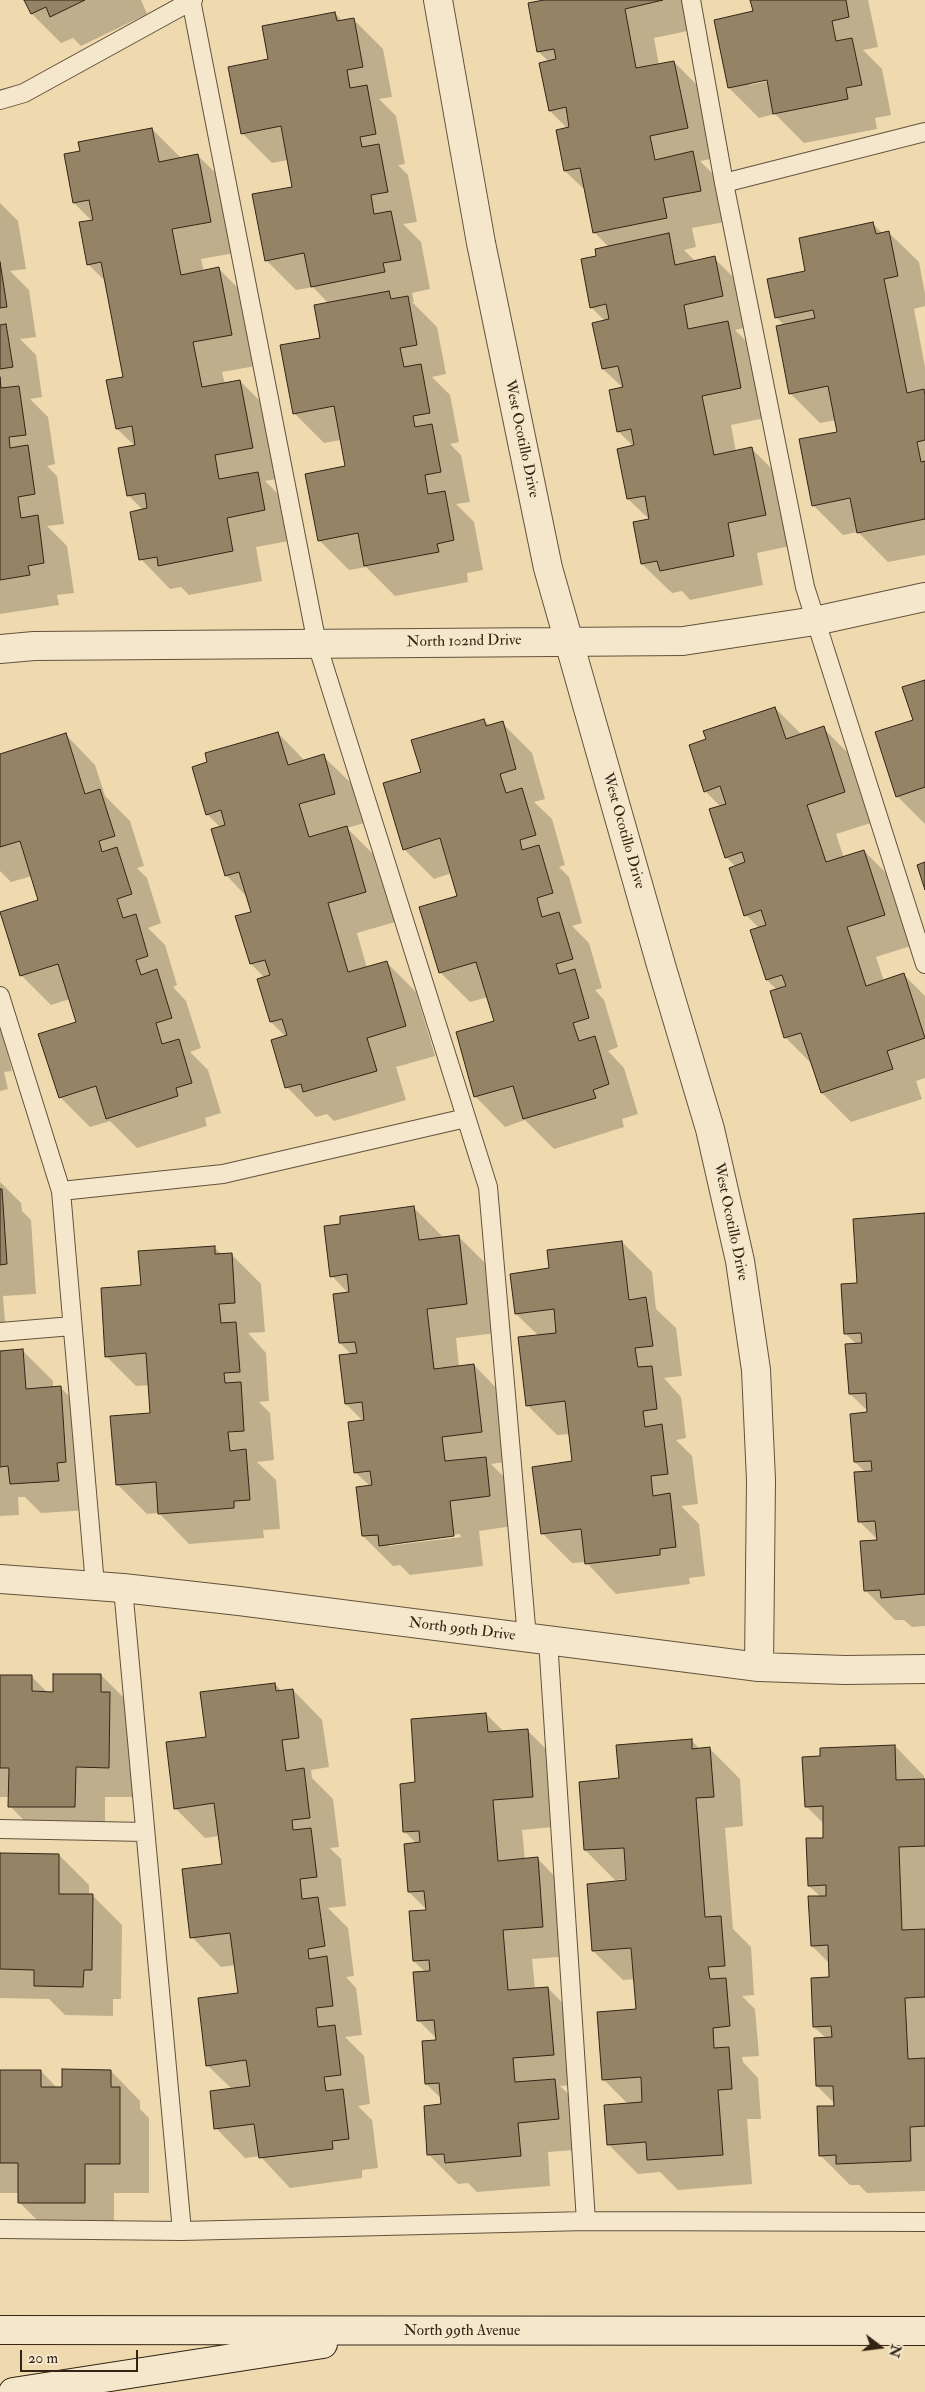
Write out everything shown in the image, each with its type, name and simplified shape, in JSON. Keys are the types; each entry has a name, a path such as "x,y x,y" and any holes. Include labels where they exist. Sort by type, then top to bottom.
{"street":[{"name":"West Ocotillo Drive","path":"438,0 481,244 548,568 661,965 710,1129 740,1261 756,1380 761,1480 759,1666"},
{"name":"North 102nd Drive","path":"0,649 34,646 683,640 815,621 925,597"},
{"name":"North 99th Drive","path":"0,1579 122,1588 759,1666 845,1670 925,1669"},
{"name":"North 99th Avenue","path":"0,2330 399,2332 925,2331"},
{"path":"14,2392 197,2365 399,2332"}],"lane":[{"path":"0,100 24,93 192,0 317,644 488,1187 537,1639 586,2221"},
{"path":"691,0 724,183 803,577 815,621 925,964"},
{"path":"724,183 925,132"},
{"path":"0,996 61,1191 95,1586"},
{"path":"61,1191 223,1174 466,1118"},
{"path":"0,1332 72,1326"},
{"path":"122,1588 182,2231"},
{"path":"0,1829 145,1832"},
{"path":"0,2229 182,2231 586,2221 925,2222"}],"building":[{"path":"24,0 85,0 50,17 46,7 31,14"},
{"path":"544,0 663,0 625,9 636,68 674,61 688,128 650,136 655,160 693,151 701,191 663,198 667,218 593,233 580,168 564,171 556,130 569,127 566,107 549,111 539,63 556,59 554,49 537,52 528,3"},
{"path":"750,0 846,0 849,17 832,21 836,41 852,38 862,85 846,88 848,99 773,114 767,80 728,88 714,20 753,11"},
{"path":"335,12 337,21 354,18 363,67 347,70 350,88 367,85 376,134 360,137 362,147 379,144 388,192 371,195 374,214 391,211 401,260 383,263 385,272 311,287 304,253 265,261 252,194 292,187 281,126 241,134 228,67 268,59 262,26"},
{"path":"152,128 159,162 198,154 211,222 172,229 181,275 219,267 232,335 193,342 202,387 240,380 253,448 215,455 219,479 258,472 265,510 227,518 233,551 158,566 157,557 139,560 130,512 147,508 145,493 127,496 118,448 135,445 132,426 116,429 106,380 123,377 101,262 87,265 79,222 93,220 89,200 73,203 64,154 80,151 78,142"},
{"path":"873,222 876,234 889,231 898,276 884,279 907,393 924,389 925,440 917,442 921,462 925,461 925,519 857,533 850,498 812,506 799,439 837,432 828,386 789,394 776,326 815,318 813,310 775,318 767,279 805,271 799,238"},
{"path":"669,233 675,265 715,256 723,296 684,305 688,329 728,321 741,388 702,396 714,455 752,447 766,515 728,523 734,556 660,571 657,561 641,564 633,522 649,519 645,496 627,499 617,449 634,445 631,429 617,432 609,390 623,387 618,366 602,369 592,323 609,319 606,304 590,308 581,259 596,256 595,249"},
{"path":"0,262 7,307 0,308"},
{"path":"389,291 391,299 408,296 417,345 400,348 404,367 421,364 430,413 413,416 415,427 432,424 441,472 425,475 428,494 445,491 454,540 437,544 439,552 364,566 358,533 318,541 305,474 345,466 334,406 293,414 280,345 320,338 314,305"},
{"path":"6,324 13,367 0,369 0,325"},
{"path":"0,377 1,388 19,386 26,435 9,437 10,448 28,445 35,494 18,497 21,518 38,515 44,563 28,566 30,575 0,580"},
{"path":"925,680 925,787 896,797 875,732 913,720 902,687"},
{"path":"775,707 786,739 824,726 845,792 807,805 826,862 864,850 885,915 847,927 866,986 904,973 925,1038 887,1051 893,1069 821,1093 801,1033 784,1038 770,991 786,986 782,975 766,980 750,930 766,925 761,910 744,916 729,868 745,862 742,852 725,858 709,809 726,804 720,786 704,792 689,745 706,739 703,731"},
{"path":"484,719 486,726 503,721 516,769 500,774 506,793 522,788 536,835 520,840 522,850 539,845 553,893 537,898 542,917 559,912 573,959 556,964 559,974 575,969 589,1018 573,1023 579,1041 595,1036 609,1084 593,1090 596,1098 523,1119 513,1086 474,1097 456,1032 494,1021 476,962 439,973 419,907 457,896 440,838 403,850 383,783 421,772 411,740"},
{"path":"278,732 288,765 324,754 335,794 299,804 309,837 347,826 366,892 328,903 348,972 387,961 406,1026 367,1038 377,1071 303,1092 301,1084 285,1088 271,1040 287,1035 282,1019 270,1022 257,979 270,975 265,960 250,964 235,916 251,912 239,872 225,876 211,829 225,825 221,810 206,815 192,767 207,762 205,753"},
{"path":"66,733 85,794 100,789 115,836 99,841 102,852 117,847 132,894 117,899 123,918 136,914 148,956 136,960 141,975 157,969 172,1018 156,1023 162,1044 179,1039 192,1083 176,1088 178,1096 106,1119 96,1086 59,1098 38,1034 76,1022 58,964 20,976 0,912 38,900 20,841 0,847 0,754"},
{"path":"925,862 925,890 917,865"},
{"path":"0,1189 2,1189 7,1264 0,1265"},
{"path":"414,1206 419,1240 459,1235 467,1304 427,1309 434,1369 474,1364 482,1432 442,1437 445,1461 486,1457 490,1496 450,1501 454,1536 379,1546 378,1535 362,1536 356,1487 372,1485 370,1471 354,1473 348,1422 364,1420 362,1402 345,1404 339,1355 357,1353 355,1342 339,1343 333,1294 349,1292 347,1274 330,1277 324,1226 340,1224 340,1216"},
{"path":"925,1213 925,1594 881,1598 880,1590 864,1591 860,1541 877,1540 875,1521 858,1522 854,1472 872,1471 871,1461 854,1462 850,1414 867,1412 866,1393 849,1394 845,1344 862,1343 861,1333 844,1334 841,1284 857,1283 853,1219"},
{"path":"622,1241 629,1300 646,1297 653,1346 635,1348 638,1367 652,1366 657,1409 643,1411 645,1427 662,1424 668,1474 651,1476 653,1496 670,1493 676,1547 660,1549 660,1555 585,1564 581,1529 541,1534 532,1467 572,1461 565,1401 526,1406 518,1337 556,1333 554,1309 515,1314 510,1274 549,1268 547,1250"},
{"path":"215,1246 215,1254 232,1253 235,1303 219,1304 221,1323 236,1322 240,1372 224,1373 225,1383 241,1382 244,1431 228,1432 230,1451 246,1449 250,1500 234,1501 234,1508 158,1514 156,1482 116,1485 110,1416 150,1413 146,1353 105,1357 101,1288 141,1285 138,1251"},
{"path":"23,1349 26,1389 61,1386 66,1462 57,1463 59,1481 10,1484 8,1466 0,1467 0,1351"},
{"path":"53,1674 101,1674 101,1692 110,1692 109,1768 76,1767 75,1807 8,1807 9,1768 0,1768 0,1675 32,1675 32,1691 53,1692"},
{"path":"275,1683 276,1691 293,1689 299,1738 282,1740 286,1771 304,1768 310,1818 292,1820 293,1830 311,1828 317,1877 300,1879 302,1899 318,1897 325,1946 308,1949 309,1959 327,1956 333,2006 316,2008 318,2027 335,2025 341,2075 324,2077 326,2091 343,2089 349,2139 332,2141 333,2149 259,2158 254,2124 214,2129 210,2091 250,2086 246,2060 206,2066 198,1998 238,1993 230,1933 190,1938 182,1869 222,1864 214,1803 174,1809 166,1742 206,1737 200,1692"},
{"path":"486,1713 488,1732 528,1729 533,1797 493,1800 498,1861 538,1857 543,1927 503,1930 508,1990 548,1987 554,2055 513,2058 515,2082 555,2079 559,2119 518,2123 521,2156 445,2163 444,2154 427,2155 424,2106 441,2104 439,2083 425,2084 422,2041 436,2040 434,2020 417,2021 413,1972 430,1971 429,1960 413,1961 409,1911 426,1910 424,1891 408,1892 404,1844 420,1842 419,1831 403,1832 400,1784 415,1782 411,1719"},
{"path":"692,1739 692,1749 710,1747 714,1797 696,1798 705,1917 721,1916 725,1966 708,1967 710,1979 726,1978 730,2026 713,2028 714,2048 729,2047 732,2089 718,2090 723,2155 647,2160 646,2142 607,2145 604,2105 642,2102 641,2077 602,2080 597,2012 636,2009 631,1948 592,1951 587,1884 626,1880 624,1848 584,1850 579,1782 619,1778 616,1745"},
{"path":"895,1745 896,1780 925,1779 925,1846 899,1847 902,1930 925,1929 925,1997 905,1998 908,2059 925,2058 925,2126 910,2127 911,2161 836,2164 836,2155 819,2156 817,2106 834,2106 833,2086 816,2086 814,2038 832,2037 831,2026 813,2027 811,1978 829,1977 828,1945 811,1946 808,1896 826,1896 826,1885 808,1886 806,1838 823,1838 823,1806 805,1807 802,1757 820,1756 820,1748"},
{"path":"0,1853 59,1854 59,1894 93,1894 92,1970 84,1970 83,1987 34,1986 34,1970 0,1969"},
{"path":"62,2069 111,2070 111,2087 120,2087 120,2164 85,2164 85,2203 18,2203 18,2163 0,2163 0,2070 41,2070 41,2087 62,2087"}]}
